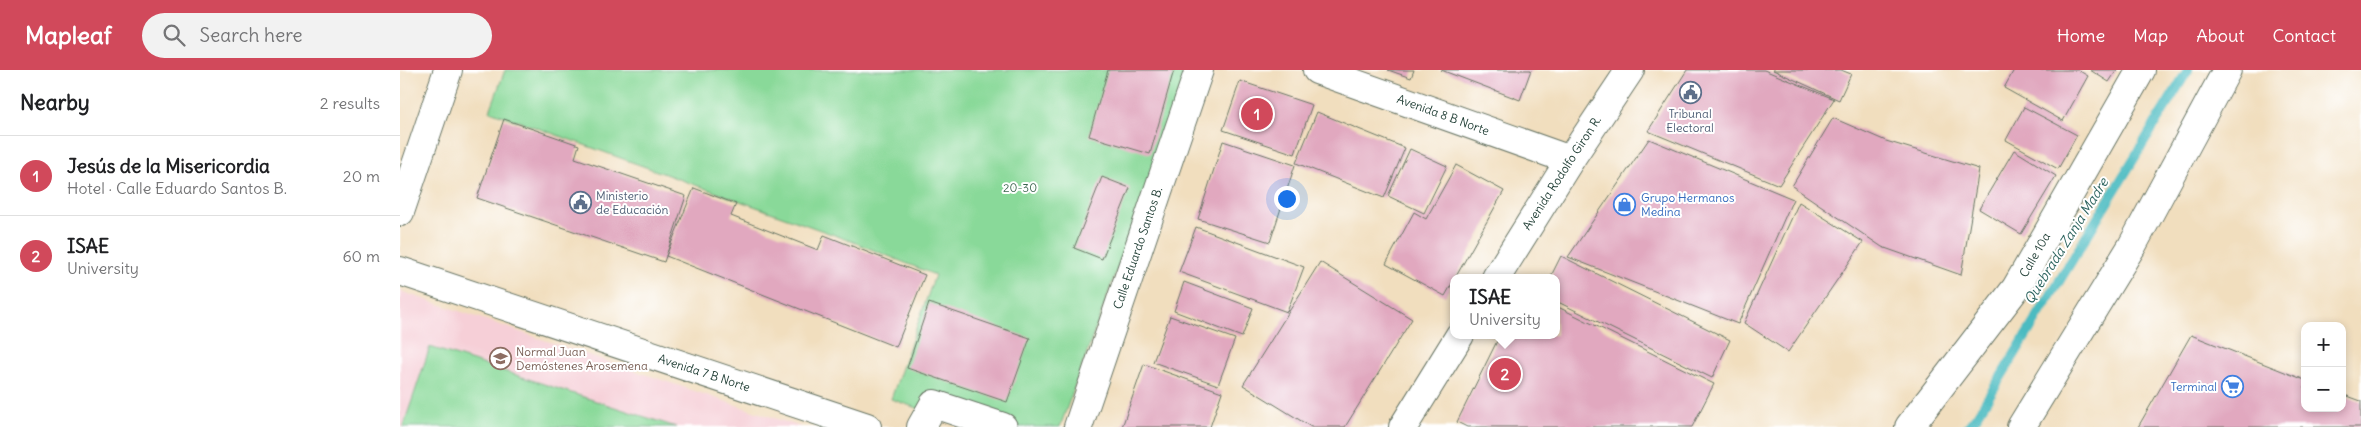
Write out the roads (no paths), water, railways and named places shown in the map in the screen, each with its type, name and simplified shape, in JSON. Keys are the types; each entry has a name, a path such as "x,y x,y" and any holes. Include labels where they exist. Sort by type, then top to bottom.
{"street":[{"path":"400,212 448,70"},
{"name":"Calle Eduardo Santos B.","path":"1078,427 1199,70"},
{"name":"Avenida 8 B Norte","path":"1316,70 1570,160"},
{"name":"Avenida Rodolfo Giron R.","path":"1499,274 1570,160 1630,70"},
{"name":"Calle 10a","path":"1909,427 2016,288 2141,70"},
{"path":"2021,427 2132,246 2228,70"},
{"name":"Avenida 7 B Norte","path":"400,271 867,427"},
{"path":"1403,427 1458,339"},
{"path":"922,427 934,404 1003,427"}],"waterway":[{"name":"Quebrada Zanja Madre","path":"1968,427 1977,416 2188,70"}],"place":[{"name":"Tribunal Electoral","path":"1690,93"},
{"name":"Jesús de la Misericordia","path":"1257,114"},
{"name":"Ministerio de Educación","path":"580,203"},
{"name":"Grupo Hermanos Medina","path":"1625,205"},
{"name":"Normal Juan Demóstenes Arosemena","path":"500,359"},
{"name":"ISAE","path":"1505,374"},
{"name":"Terminal","path":"2233,387"}],"park label":[{"name":"20-30","path":"1020,188"}]}
